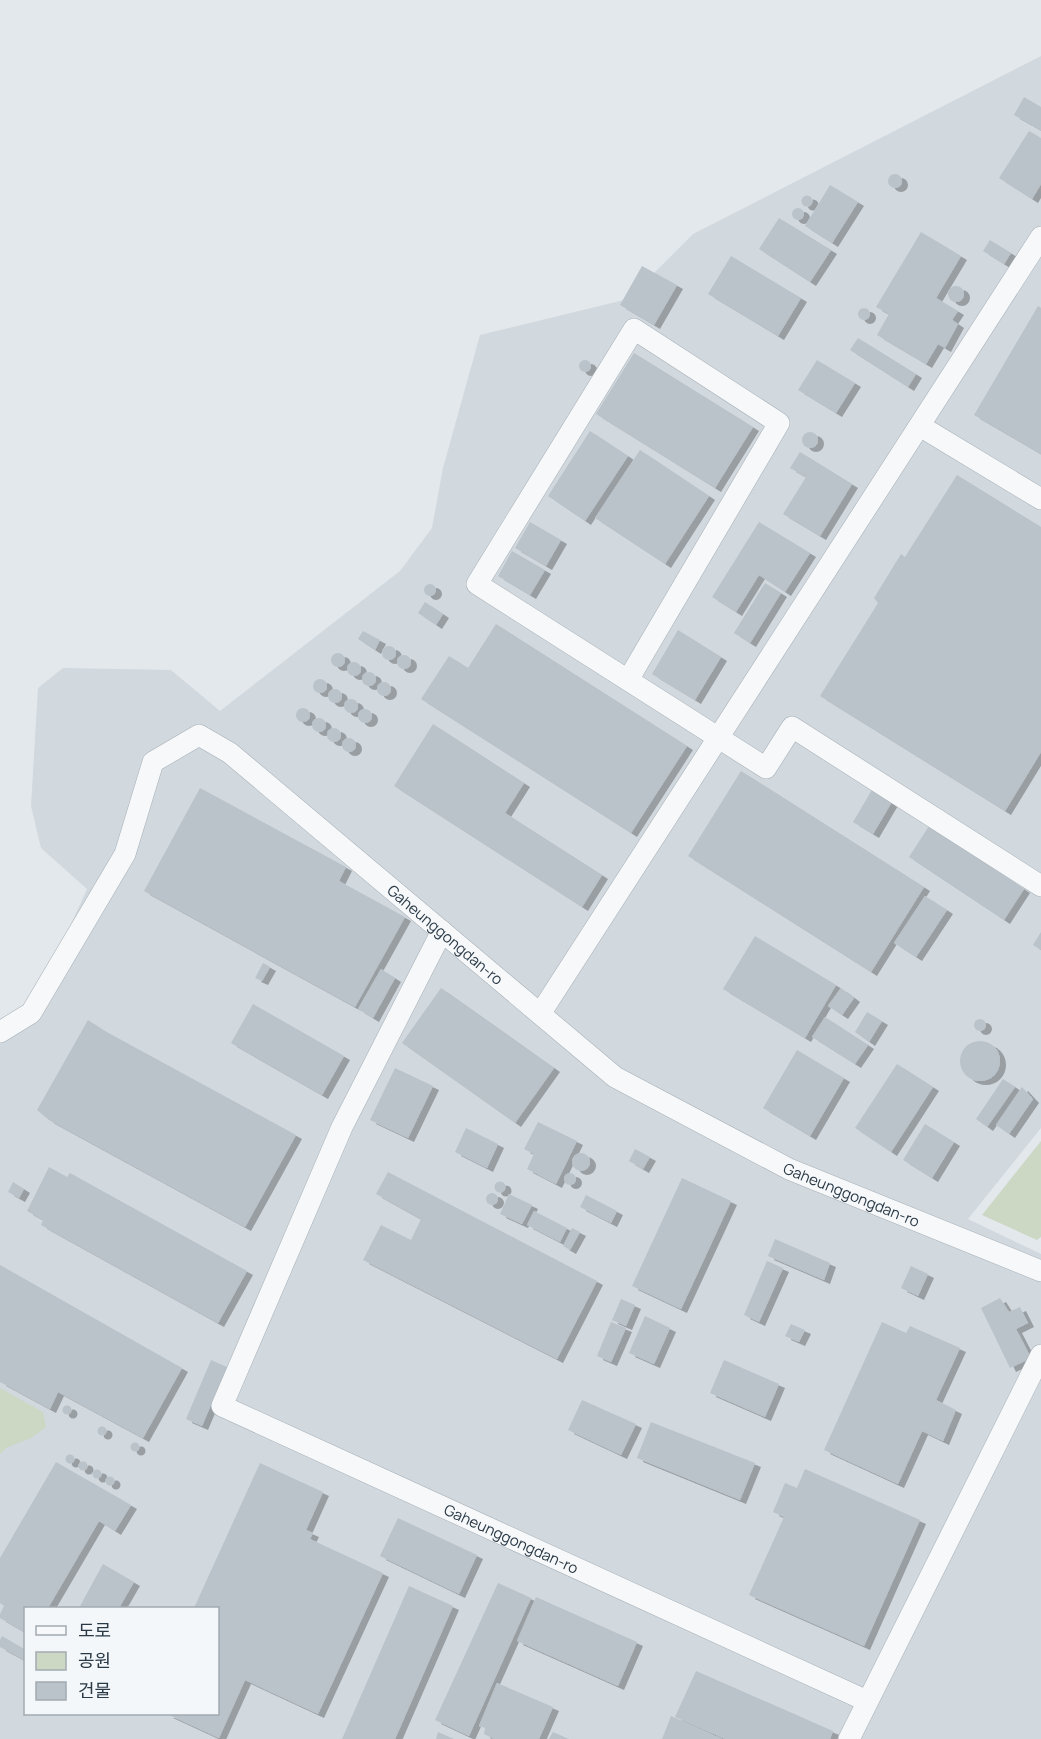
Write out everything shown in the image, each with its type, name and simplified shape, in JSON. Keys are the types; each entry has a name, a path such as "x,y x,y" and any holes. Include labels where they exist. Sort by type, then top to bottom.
{"street":[{"path":"540,1014 1041,237"},
{"path":"627,680 779,423 634,329 477,584 627,680 766,768 792,727 1041,886"},
{"path":"920,426 1041,499"},
{"name":"Gaheunggongdan-ro","path":"0,1032 31,1013 125,854 153,762 199,735 230,753 615,1077 789,1169 1041,1270"},
{"name":"Gaheunggongdan-ro","path":"442,931 342,1127 222,1406 867,1701"},
{"path":"849,1739 1041,1355"}],"shaded area":[{"path":"1041,56 1041,1128 968,1219 1041,1254 1041,1739 0,1739 0,1026 31,1013 87,889 41,848 31,806 38,688 63,668 171,670 220,711 400,571 432,528 443,468 480,335 628,299 693,234"}],"green space":[{"path":"1041,1141 1041,1237 1037,1240 982,1215"},
{"path":"0,1388 43,1412 46,1427 31,1438 6,1448 0,1454"}],"building":[{"path":"1024,97 1041,107 1041,130 1014,115"},
{"path":"1029,131 1041,138 1041,184 1032,199 999,178"},
{"path":"892,174 898,174 902,181 898,188 892,188 888,184 888,178"},
{"path":"830,185 858,202 832,243 805,226"},
{"path":"807,195 813,201 807,207 801,201"},
{"path":"800,208 804,214 800,220 796,220 792,212"},
{"path":"779,218 831,250 810,282 759,249"},
{"path":"921,232 961,256 936,298 958,311 952,320 958,324 945,348 938,344 926,364 877,335 889,314 876,307"},
{"path":"990,240 1011,253 1004,264 983,251"},
{"path":"731,256 801,298 778,336 708,294"},
{"path":"642,266 677,285 654,325 620,305"},
{"path":"956,286 964,294 956,302 948,294"},
{"path":"1038,306 1041,308 1041,454 974,415"},
{"path":"864,308 870,314 864,320 858,314"},
{"path":"858,338 916,374 908,387 850,350"},
{"path":"634,353 753,427 715,488 596,414"},
{"path":"587,360 590,361 590,371 583,372 580,371 579,364 580,361"},
{"path":"817,360 855,383 836,413 798,390"},
{"path":"590,431 628,456 585,521 548,496"},
{"path":"810,432 818,440 810,448 802,440"},
{"path":"640,450 709,496 665,564 595,518"},
{"path":"800,452 852,484 820,536 783,514 806,477 790,468"},
{"path":"957,475 1041,527 1041,752 1005,811 820,696 878,603 874,598 901,554 905,557"},
{"path":"530,522 561,540 546,566 515,548"},
{"path":"759,522 810,553 785,592 759,575 736,612 712,597"},
{"path":"512,551 545,570 530,595 498,576"},
{"path":"765,583 781,593 750,643 734,633"},
{"path":"432,584 436,590 432,596 428,596 424,588"},
{"path":"425,602 443,614 436,625 418,613"},
{"path":"496,624 687,746 631,833 421,699 449,656 468,668"},
{"path":"678,630 721,657 695,700 652,674"},
{"path":"363,631 380,640 375,650 358,639"},
{"path":"389,646 394,648 396,653 394,658 389,660 384,658 382,653 384,648"},
{"path":"338,653 343,655 345,660 343,665 338,667 333,665 331,660 333,655"},
{"path":"404,655 409,657 411,662 409,667 404,669 399,667 397,662 399,657"},
{"path":"354,662 359,664 361,669 359,674 354,676 349,674 347,669 349,664"},
{"path":"369,672 374,674 376,679 374,684 369,686 364,684 362,679 364,674"},
{"path":"320,679 325,681 327,686 325,691 320,693 315,691 313,686 315,681"},
{"path":"384,682 389,684 391,689 389,694 384,696 379,694 377,689 379,684"},
{"path":"335,689 340,691 342,696 340,701 335,703 330,701 328,696 330,691"},
{"path":"351,699 356,701 358,706 356,711 351,713 346,711 344,706 346,701"},
{"path":"303,708 308,710 310,715 308,720 303,722 298,720 296,715 298,710"},
{"path":"365,709 370,711 372,716 370,721 365,723 360,721 358,716 360,711"},
{"path":"319,718 324,720 326,725 324,730 319,732 314,730 312,725 314,720"},
{"path":"433,724 524,783 505,813 602,875 582,907 394,786"},
{"path":"334,728 339,730 341,735 339,740 334,742 329,740 327,735 329,730"},
{"path":"349,738 354,740 356,745 354,750 349,752 344,750 342,745 344,740"},
{"path":"741,771 924,887 871,972 688,856"},
{"path":"200,788 346,867 339,881 405,917 355,1007 144,891"},
{"path":"873,788 893,800 873,834 853,822"},
{"path":"929,826 1024,889 1004,920 909,857"},
{"path":"925,896 947,910 916,957 894,943"},
{"path":"1041,932 1041,950 1033,945"},
{"path":"755,936 836,985 805,1038 723,989"},
{"path":"263,963 270,967 262,981 255,978"},
{"path":"381,969 395,978 373,1018 358,1009"},
{"path":"441,988 554,1068 515,1123 402,1043"},
{"path":"841,988 854,998 842,1015 828,1006"},
{"path":"253,1004 344,1056 322,1095 231,1043"},
{"path":"867,1012 882,1021 869,1042 855,1032"},
{"path":"825,1017 868,1045 855,1064 812,1037"},
{"path":"982,1019 985,1020 985,1030 978,1031 975,1030 974,1023 975,1020"},
{"path":"88,1020 296,1135 245,1227 49,1120 37,1110"},
{"path":"980,1041 994,1047 1000,1061 994,1075 980,1081 966,1075 960,1061 966,1047"},
{"path":"797,1050 844,1078 810,1136 763,1108"},
{"path":"897,1064 933,1087 891,1152 855,1128"},
{"path":"395,1068 433,1086 408,1138 370,1120"},
{"path":"1003,1079 1015,1087 987,1127 976,1119"},
{"path":"1022,1087 1033,1099 1009,1134 996,1125"},
{"path":"538,1122 577,1141 556,1184 527,1169 534,1154 524,1149"},
{"path":"925,1124 954,1142 932,1178 903,1160"},
{"path":"466,1128 498,1144 487,1168 455,1152"},
{"path":"635,1149 650,1157 643,1169 629,1161"},
{"path":"581,1153 587,1156 590,1162 587,1168 581,1171 575,1168 572,1162 575,1156"},
{"path":"49,1167 67,1177 70,1173 247,1271 218,1323 41,1225 43,1220 27,1211"},
{"path":"388,1172 597,1281 557,1359 363,1260 381,1225 411,1240 421,1219 376,1194"},
{"path":"572,1173 575,1174 575,1184 568,1185 565,1184 564,1177 565,1174"},
{"path":"682,1178 731,1201 681,1309 632,1286"},
{"path":"500,1181 506,1187 500,1193 494,1187"},
{"path":"13,1182 24,1189 19,1198 8,1192"},
{"path":"494,1193 497,1194 497,1204 490,1205 487,1204 486,1197 487,1194"},
{"path":"509,1194 532,1205 522,1224 500,1214"},
{"path":"586,1195 617,1211 611,1223 580,1207"},
{"path":"534,1211 567,1228 560,1242 527,1225"},
{"path":"572,1228 580,1232 570,1250 563,1246"},
{"path":"775,1239 830,1263 824,1280 768,1256"},
{"path":"767,1261 783,1268 759,1322 744,1315"},
{"path":"0,1265 182,1368 143,1438 58,1392 50,1409 0,1382"},
{"path":"911,1266 928,1274 918,1296 901,1288"},
{"path":"1000,1298 1009,1312 1020,1307 1028,1323 1016,1329 1031,1358 1010,1368 981,1308"},
{"path":"621,1299 635,1305 626,1326 612,1320"},
{"path":"645,1316 670,1328 654,1364 629,1353"},
{"path":"611,1322 626,1328 611,1362 597,1356"},
{"path":"882,1322 906,1333 910,1326 960,1348 936,1400 956,1410 943,1441 922,1431 898,1484 824,1450"},
{"path":"791,1324 805,1330 799,1342 785,1336"},
{"path":"211,1360 227,1367 202,1426 186,1419"},
{"path":"724,1360 779,1384 765,1417 710,1393"},
{"path":"582,1400 636,1424 621,1455 568,1430"},
{"path":"67,1405 72,1410 67,1415 62,1410"},
{"path":"651,1422 755,1463 740,1500 637,1458"},
{"path":"102,1426 107,1431 102,1436 97,1431"},
{"path":"135,1442 140,1447 135,1452 130,1447"},
{"path":"70,1454 75,1459 70,1464 65,1459"},
{"path":"83,1461 88,1466 83,1471 78,1466"},
{"path":"56,1462 131,1505 115,1531 99,1521 49,1607 24,1607 24,1632 0,1618 4,1606 0,1603 0,1558"},
{"path":"260,1463 323,1492 306,1530 313,1533 310,1539 383,1573 318,1714 245,1680 219,1738 169,1715 219,1715 219,1607 194,1607"},
{"path":"97,1469 102,1474 97,1479 92,1474"},
{"path":"805,1469 920,1520 864,1646 749,1595 784,1517 773,1512 785,1483 797,1488"},
{"path":"110,1476 115,1481 110,1486 105,1481"},
{"path":"398,1518 477,1555 459,1594 380,1556"},
{"path":"103,1564 134,1582 120,1607 80,1607"},
{"path":"498,1583 531,1598 469,1736 435,1720"},
{"path":"409,1586 453,1606 395,1739 342,1739"},
{"path":"536,1597 637,1642 618,1686 517,1641"},
{"path":"2,1636 24,1649 24,1660 0,1647"},
{"path":"696,1671 833,1731 830,1739 725,1739 675,1717"},
{"path":"497,1683 553,1707 539,1739 494,1739 484,1734 485,1728 479,1726"},
{"path":"671,1716 722,1739 662,1739"},
{"path":"438,1732 454,1739 436,1739"},
{"path":"553,1732 569,1739 549,1739"}]}
